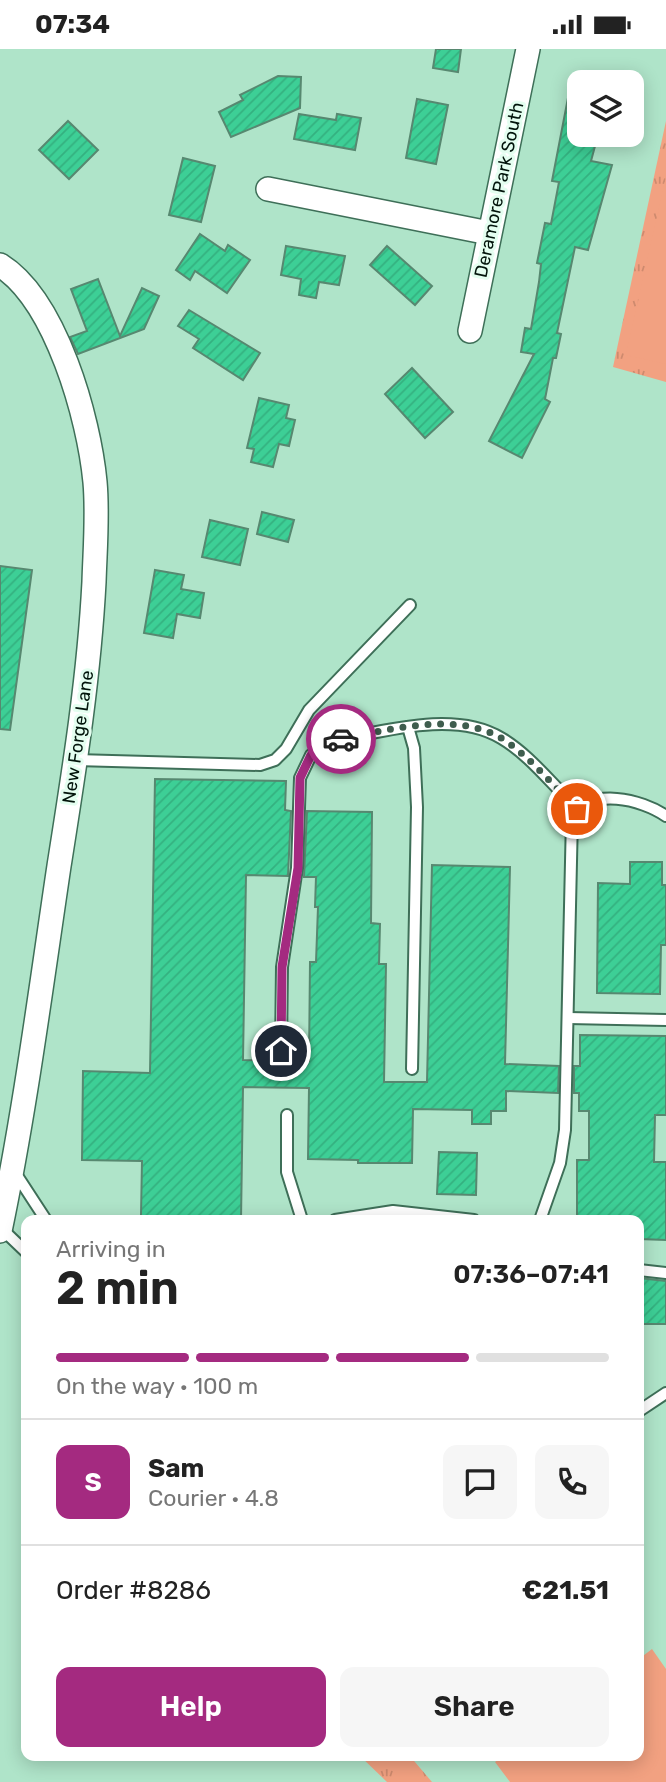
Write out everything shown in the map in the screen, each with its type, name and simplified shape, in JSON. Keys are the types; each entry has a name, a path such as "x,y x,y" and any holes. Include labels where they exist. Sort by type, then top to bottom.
{"street":[{"name":"Deramore Park South","path":"470,331 528,49"},
{"path":"268,189 489,233"},
{"name":"New Forge Lane","path":"0,265 20,279 34,295 79,401 95,481 97,521 92,616 76,760 0,1229"}],"lane":[{"path":"76,760 260,765 275,760 286,749 309,710 410,605"},
{"path":"281,1051 282,967 298,868 300,778 311,755 322,745 335,740 408,727 451,725 499,736 577,809"},
{"path":"408,727 414,748 417,807 412,1069"},
{"path":"542,1215 563,1148 572,817 584,803 608,797 666,816"},
{"path":"568,1019 666,1020"},
{"path":"287,1115 287,1172 300,1215"},
{"path":"12,1165 43,1215"},
{"path":"367,1215 393,1211 429,1215"},
{"path":"0,1229 21,1248"},
{"path":"644,1271 666,1273"},
{"path":"644,1408 666,1393"}],"green space":[{"path":"666,121 666,382 613,367"},
{"path":"666,177 666,364 626,355"},
{"path":"652,1649 666,1669 666,1782 510,1782 496,1761 644,1761 644,1655"},
{"path":"365,1761 414,1761 432,1782 387,1782"}],"building":[{"path":"436,49 461,49 458,72 433,68"},
{"path":"278,76 301,77 300,108 231,137 219,112 243,100 240,95"},
{"path":"417,99 448,105 436,164 406,158"},
{"path":"567,103 567,147 595,147 591,161 612,165 588,250 575,247 557,333 561,334 545,399 550,402 522,458 489,441 534,354 521,352 525,328 531,329 541,264 537,263 545,223 551,224 559,182 552,181"},
{"path":"299,114 336,120 337,114 361,118 355,150 294,139"},
{"path":"68,121 98,150 69,179 39,150"},
{"path":"183,158 215,166 201,222 169,215"},
{"path":"200,234 225,251 228,245 250,260 227,293 195,271 190,280 176,270"},
{"path":"286,246 345,256 339,285 319,282 316,298 299,295 301,279 281,275"},
{"path":"387,246 432,286 415,305 370,265"},
{"path":"98,279 120,336 142,288 159,296 144,329 78,354 70,337 87,331 71,289"},
{"path":"189,310 260,353 243,380 193,348 199,339 178,326"},
{"path":"412,368 453,412 425,438 385,394"},
{"path":"259,398 289,405 286,418 295,420 289,446 279,444 273,467 251,462 254,449 247,448"},
{"path":"262,512 294,520 288,542 257,534"},
{"path":"210,520 248,529 240,565 202,557"},
{"path":"0,566 32,570 10,730 0,729"},
{"path":"155,570 184,575 181,589 204,593 200,618 177,614 173,638 144,633"},
{"path":"155,779 286,781 285,810 291,811 288,876 246,875 243,1060 309,1061 310,962 316,962 318,907 315,907 316,877 304,877 307,811 372,812 371,923 380,924 379,964 386,964 384,1082 427,1082 432,865 510,867 505,1064 559,1066 558,1093 506,1091 506,1111 491,1111 491,1124 472,1124 472,1110 413,1109 412,1163 358,1163 358,1160 308,1159 309,1088 243,1087 241,1215 141,1215 142,1161 82,1160 83,1071 150,1073"},
{"path":"630,862 662,862 662,885 666,885 666,945 661,945 660,994 597,993 598,883 630,884"},
{"path":"580,1035 666,1036 666,1115 655,1115 654,1162 666,1162 666,1240 644,1239 644,1215 577,1215 577,1160 589,1160 589,1111 579,1111 579,1093 574,1093 574,1066 580,1066"},
{"path":"439,1152 477,1153 476,1195 437,1194"},
{"path":"644,1279 666,1281 666,1324 644,1324"}],"way so far":[{"path":"341,739 433,723 499,736 577,809"}],"route":[{"path":"281,1051 282,967 298,868 300,778 311,755 322,745 341,739"}]}
